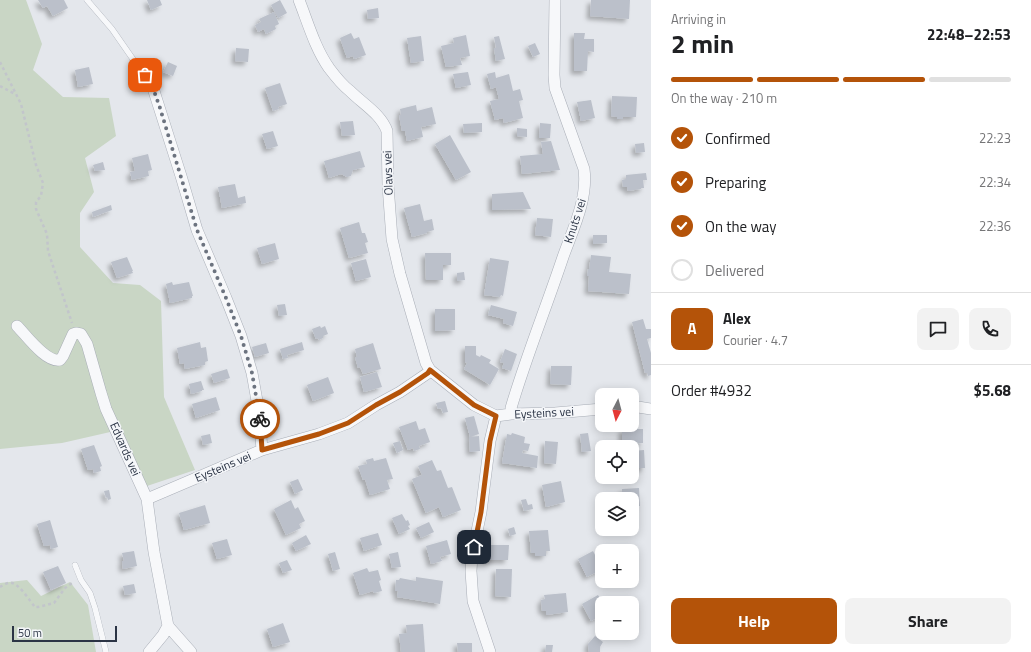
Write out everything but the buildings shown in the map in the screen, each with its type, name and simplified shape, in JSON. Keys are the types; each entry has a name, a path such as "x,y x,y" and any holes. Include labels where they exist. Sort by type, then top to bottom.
{"street":[{"name":"Olavs vei","path":"299,0 319,52 329,69 349,91 384,123 386,127 392,239 406,297 426,363 430,370"},
{"name":"Knuts vei","path":"511,414 511,408 521,374 584,197 584,169 555,88 555,0"},
{"path":"153,88 197,230 241,336 252,373 259,412 262,450"},
{"path":"16,326 43,354 48,358 56,360 60,360 63,356 72,335 76,333"},
{"name":"Edvards vei","path":"76,333 81,334 87,344 106,409 147,499 154,552 168,626"},
{"name":"Eysteins vei","path":"147,499 262,450 319,434 348,423 400,392 428,373 430,370 474,405 496,416 595,410"},
{"path":"639,407 651,409"},
{"path":"490,652 472,601 471,571 472,555 481,512 490,441 496,416"},
{"path":"149,652 163,635 168,626 191,652"}],"lane":[{"path":"87,0 112,29 153,88"},
{"path":"75,566 81,580 90,593 106,652"}],"path":[{"path":"0,62 21,104 36,165 43,183 41,196 36,202 36,209 46,234 48,251 76,333"},
{"path":"0,86 16,95"},
{"path":"0,587 13,583 35,607 38,607 54,603 65,588 75,582"}],"green space":[{"path":"0,0 26,0 42,44 33,70 63,97 109,98 116,136 85,158 94,192 80,213 80,247 113,283 140,285 161,301 164,397 195,470 147,486 119,430 62,443 0,449"},
{"path":"27,580 41,596 70,582 88,605 96,652 0,652 0,583"}],"way so far":[{"path":"145,75 153,88 160,108 197,230 241,336 252,373 260,419"}],"route":[{"path":"260,419 262,450 319,434 348,423 400,392 428,373 430,370 474,405 496,416 490,441 480,521 474,547"}]}
